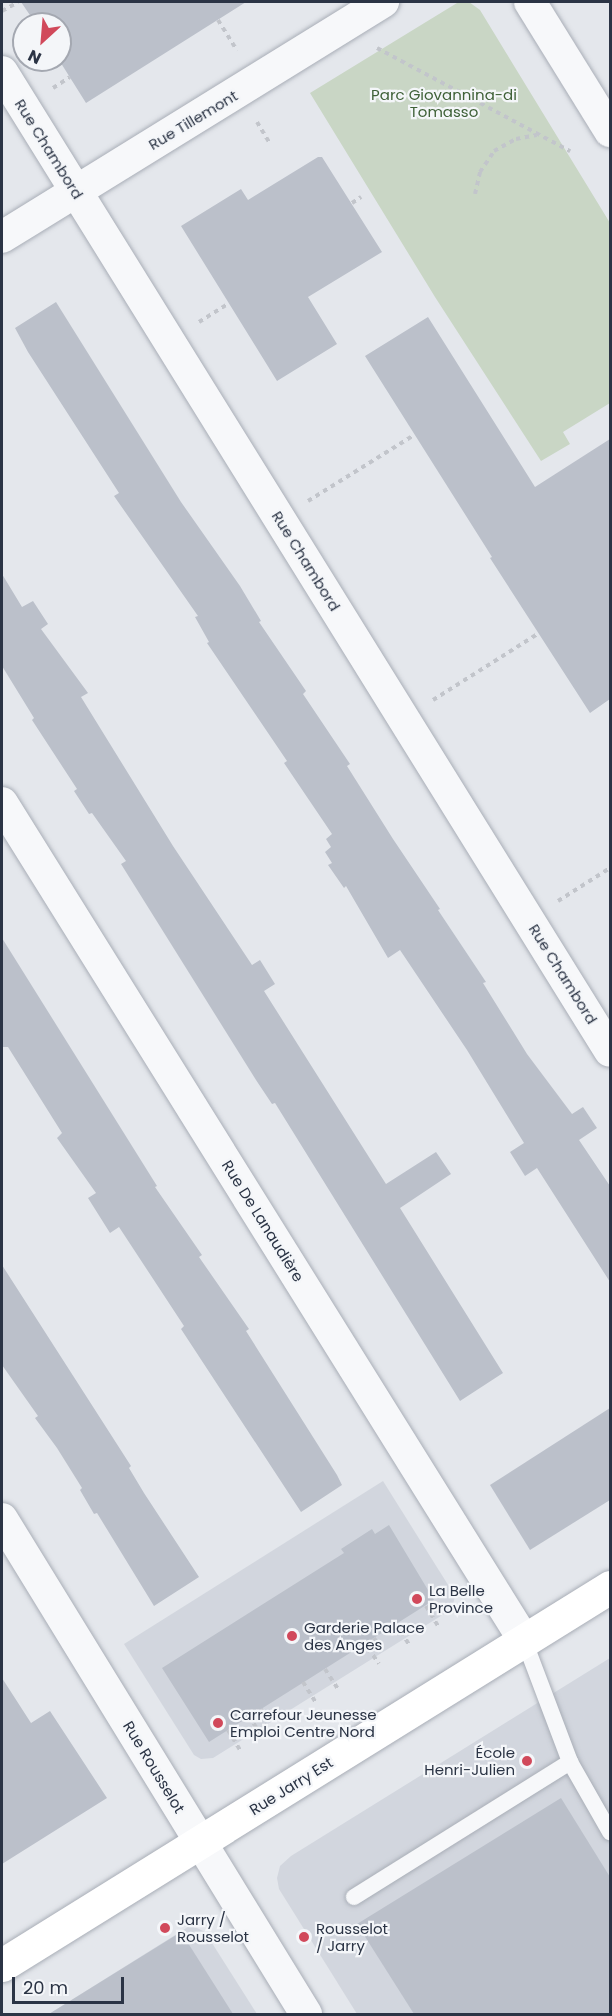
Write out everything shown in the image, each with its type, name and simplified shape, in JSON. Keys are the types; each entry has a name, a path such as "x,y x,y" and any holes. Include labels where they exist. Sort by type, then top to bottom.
{"main road":[{"name":"Rue Jarry Est","path":"2,1965 610,1587"}],"street":[{"name":"Rue Tillemont","path":"2,237 383,2"},
{"path":"530,2 610,131"},
{"name":"Rue Chambord","path":"2,72 610,1051"},
{"name":"Rue De Lanaudière","path":"2,803 524,1640"},
{"name":"Rue Rousselot","path":"2,1519 306,2014"}],"lane":[{"path":"524,1640 570,1762 610,1832"},
{"path":"354,1897 570,1762"}],"path":[{"path":"2,11 18,2"},
{"path":"218,20 237,51"},
{"path":"377,47 570,151"},
{"path":"49,92 70,77"},
{"path":"435,87 438,81"},
{"path":"257,122 269,142"},
{"path":"475,194 483,166 494,152 516,139 538,135"},
{"path":"352,203 362,197"},
{"path":"194,325 229,303"},
{"path":"305,502 414,435"},
{"path":"430,702 539,633"},
{"path":"556,902 610,868"},
{"path":"426,1606 438,1626"},
{"path":"397,1624 409,1645"},
{"path":"374,1638 377,1642 369,1648 379,1664"},
{"path":"325,1669 338,1689"},
{"path":"303,1682 316,1703"},
{"path":"261,1709 264,1714 259,1717 269,1732"},
{"path":"249,1716 262,1737"},
{"path":"228,1730 240,1750"}],"shaded area":[{"path":"383,1481 455,1596 452,1609 213,1758 201,1759 194,1755 124,1644"},
{"name":"École Henri-Julien","path":"610,1658 610,2014 357,2014 279,1889 277,1878 280,1866 291,1856"},
{"path":"188,1927 195,1927 205,1932 257,2014 49,2014"}],"green space":[{"name":"Parc Giovannina-di Tomasso","path":"469,2 480,10 610,223 610,403 563,432 570,444 541,461 435,297 310,93 457,3"}],"building":[{"path":"21,2 246,2 86,103 67,72 72,72 72,12 28,12"},
{"path":"318,157 322,157 382,252 308,297 337,344 277,381 181,226 241,189 248,200"},
{"path":"56,302 181,502 240,586 261,621 259,622 306,691 303,694 350,764 347,766 486,982 483,983 527,1054 572,1114 583,1107 597,1128 579,1140 610,1186 610,1282 537,1168 525,1176 510,1152 524,1143 467,1050 400,950 388,958 346,886 344,888 328,865 332,863 325,852 331,847 326,839 332,834 284,763 287,761 207,643 209,642 195,617 198,616 114,496 119,493 28,352 15,328"},
{"path":"428,317 535,487 610,439 610,699 590,713 490,558 492,557 365,356"},
{"path":"2,574 22,607 33,601 48,624 41,629 88,693 81,697 173,846 252,965 260,960 275,984 264,991 386,1184 436,1152 451,1174 400,1208 503,1373 460,1401 275,1103 272,1104 256,1080 121,864 126,861 74,791 77,789 32,720 34,718 2,666"},
{"path":"2,938 157,1186 155,1187 202,1255 199,1257 249,1329 246,1331 337,1475 342,1485 301,1512 181,1329 184,1326 119,1227 110,1233 88,1198 96,1193 57,1138 62,1133 8,1047 2,1047"},
{"path":"2,1265 199,1577 154,1606 97,1513 94,1514 80,1490 82,1488 57,1448 35,1418 38,1416 2,1365"},
{"path":"610,1408 610,1500 530,1550 490,1485"},
{"path":"389,1525 434,1600 209,1742 162,1668 344,1553 341,1549 372,1529 375,1534"},
{"path":"2,1678 31,1723 50,1711 107,1798 2,1864"},
{"path":"561,1798 610,1877 610,2014 414,2014 357,1924"},
{"path":"181,1932 233,2014 49,2014"}],"place":[{"name":"La Belle Province","path":"417,1599"},
{"name":"Garderie Palace des Anges","path":"292,1636"},
{"name":"Carrefour Jeunesse Emploi Centre Nord","path":"218,1723"},
{"name":"École Henri-Julien","path":"527,1761"},
{"name":"Jarry / Rousselot","path":"165,1928"},
{"name":"Rousselot / Jarry","path":"304,1937"}]}
